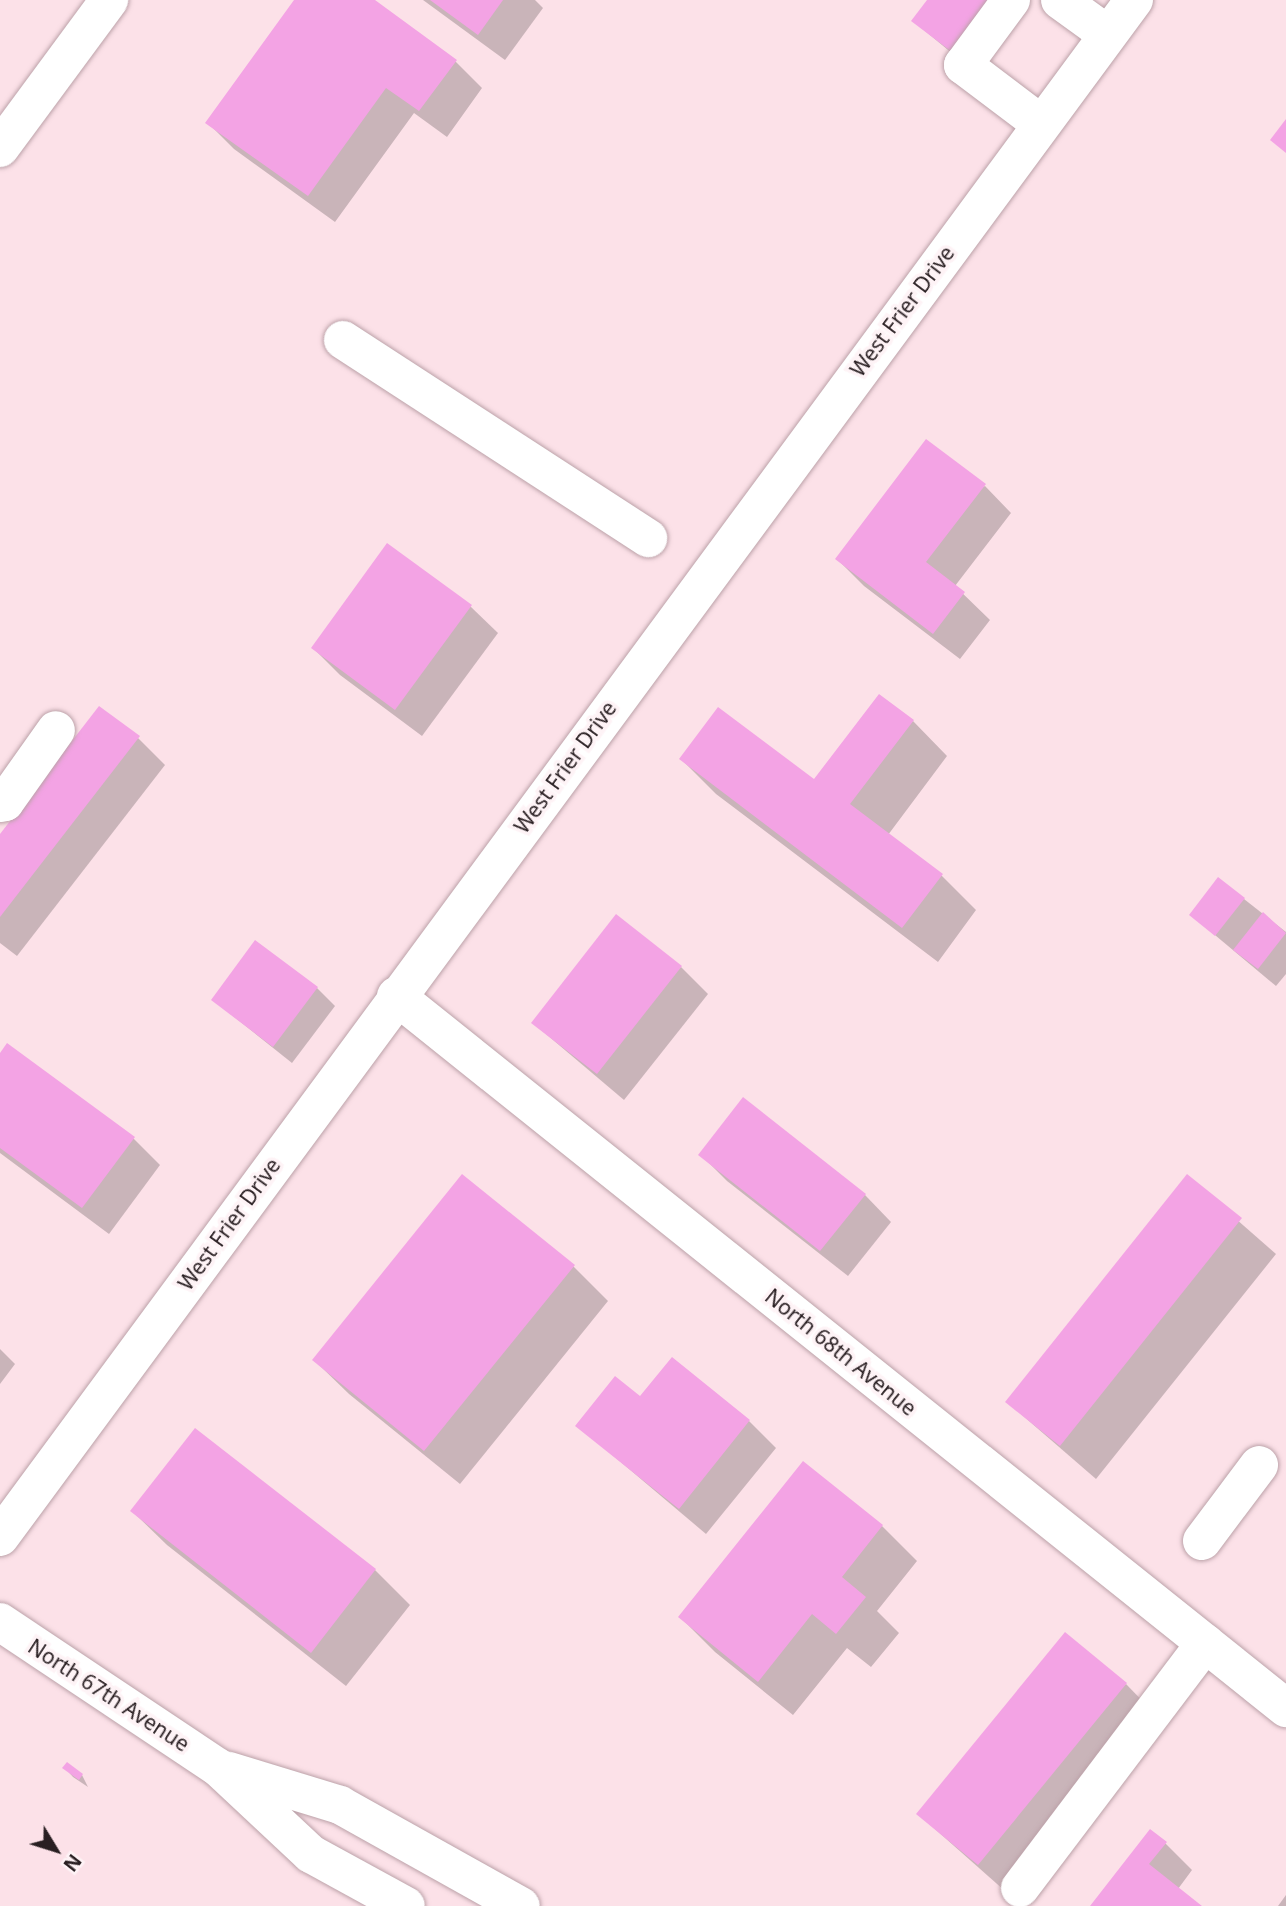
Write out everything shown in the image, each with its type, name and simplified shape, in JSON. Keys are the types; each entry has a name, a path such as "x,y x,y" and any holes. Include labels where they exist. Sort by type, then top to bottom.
{"street":[{"path":"0,148 109,0"},
{"path":"1011,0 963,65 1041,124"},
{"path":"1060,0 1107,34"},
{"name":"West Frier Drive","path":"0,1536 1133,0"},
{"path":"343,340 648,538"},
{"path":"0,803 5,802 57,730"},
{"name":"North 68th Avenue","path":"396,996 1286,1708"},
{"path":"1202,1541 1259,1465"},
{"name":"North 67th Avenue","path":"0,1622 219,1768 311,1854 406,1906"},
{"path":"1020,1888 1205,1643"},
{"name":"North 67th Avenue","path":"219,1768 340,1805 521,1906"}],"building":[{"path":"294,0 375,0 457,60 419,111 386,88 308,196 205,123"},
{"path":"430,0 503,0 478,35"},
{"path":"927,0 991,0 952,52 911,21"},
{"path":"1286,119 1286,153 1270,140"},
{"path":"926,439 986,484 926,562 965,592 933,634 835,559"},
{"path":"387,543 472,605 395,710 311,648"},
{"path":"879,694 914,720 850,804 943,874 902,928 679,759 718,707 814,779"},
{"path":"99,706 140,736 0,917 0,834"},
{"path":"1218,877 1245,898 1215,936 1189,915"},
{"path":"1263,912 1286,933 1258,969 1233,950"},
{"path":"616,914 682,966 597,1074 531,1023"},
{"path":"255,940 318,987 273,1047 211,1000"},
{"path":"7,1043 135,1137 82,1208 0,1148 0,1053"},
{"path":"743,1097 866,1194 820,1251 698,1155"},
{"path":"462,1174 575,1265 424,1451 312,1360"},
{"path":"1187,1174 1242,1218 1060,1446 1005,1402"},
{"path":"672,1357 750,1420 679,1509 575,1426 615,1376 640,1396"},
{"path":"195,1428 376,1569 311,1653 130,1511"},
{"path":"803,1461 883,1525 842,1577 866,1597 836,1634 812,1614 758,1682 678,1617"},
{"path":"1065,1632 1127,1683 978,1865 916,1814"},
{"path":"67,1762 83,1774 79,1780 62,1768"},
{"path":"1150,1829 1167,1842 1149,1864 1202,1906 1090,1906"}]}
